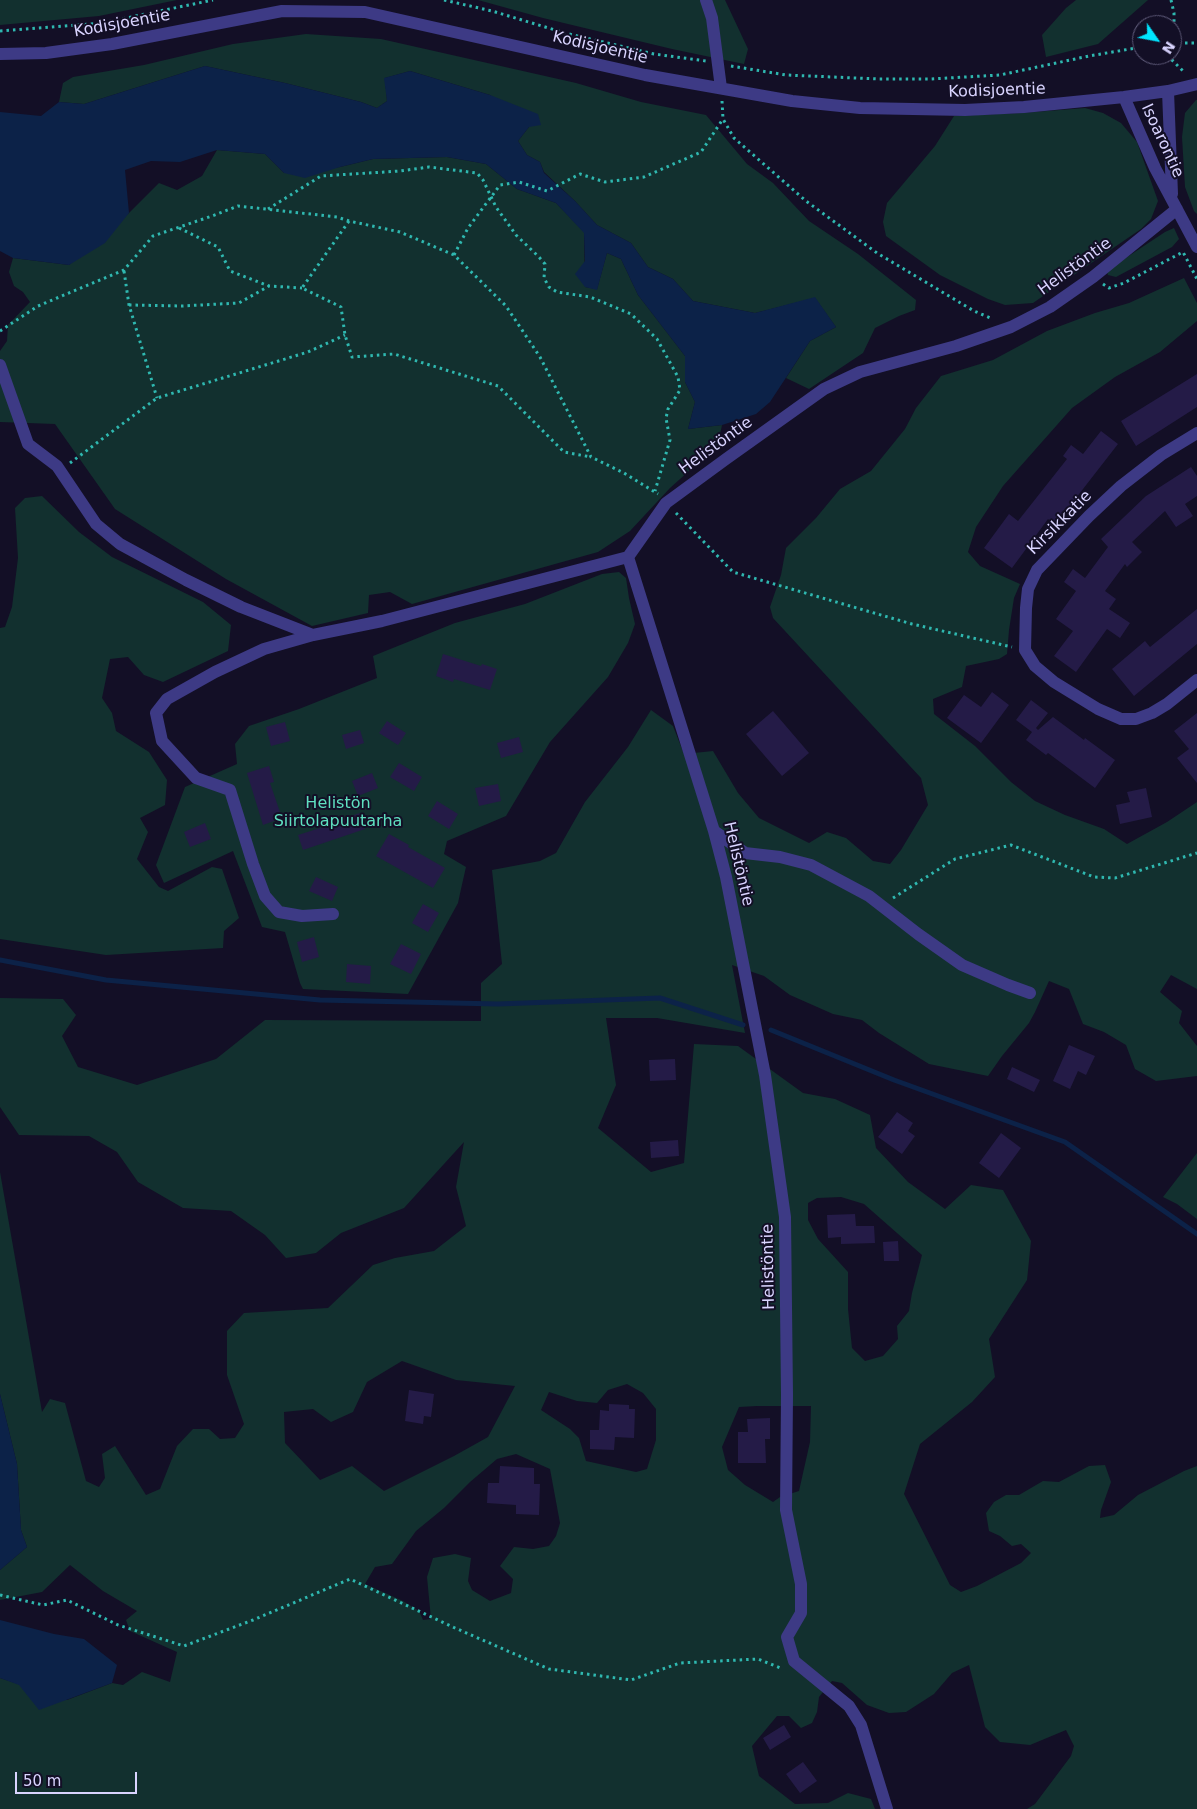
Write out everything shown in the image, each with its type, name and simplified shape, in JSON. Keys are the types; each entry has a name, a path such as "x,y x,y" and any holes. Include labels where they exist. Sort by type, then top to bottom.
{"street":[{"path":"706,0 712,18 721,88"},
{"name":"Kodisjoentie","path":"0,54 46,53 112,44 282,11 365,12 645,76 792,101 870,108 965,110 1024,107 1124,97 1168,91 1197,84"},
{"name":"Isoarontie","path":"1168,91 1174,204"},
{"name":"Isoarontie","path":"1124,97 1155,168 1197,247"},
{"name":"Helistöntie","path":"887,1809 861,1725 849,1706 794,1661 787,1637 801,1613 801,1584 786,1510 785,1217 765,1075 726,877 714,831 628,557 666,503 824,389 860,372 956,346 1011,327 1050,307 1093,277 1174,204"},
{"path":"0,365 28,444 57,466 96,524 120,544 241,607 312,634"},
{"name":"Kirsikkatie","path":"1025,650 1028,589 1037,570 1121,486 1162,455 1197,433"},
{"path":"333,914 302,916 279,912 265,896 230,790 196,778 162,741 156,713 167,699 264,649 312,634 382,621 628,557"},
{"path":"1025,650 1035,666 1054,682 1098,709 1121,719 1136,719 1152,713 1167,704 1197,680"},
{"path":"714,831 745,853 780,857 811,865 869,896 962,965 1030,993"}],"path":[{"path":"0,31 102,23 213,0"},
{"path":"444,0 492,11 565,33 645,52 786,75 879,79 931,79 1000,75 1132,49"},
{"path":"1171,0 1174,15"},
{"path":"1182,44 1197,43"},
{"path":"1177,65 1186,74"},
{"path":"721,88 724,119 734,138 806,201 877,253 974,311 1011,327"},
{"path":"454,255 468,228 500,185 519,182 547,191 580,174 605,182 644,177 701,152 724,119"},
{"path":"268,209 321,176 400,171 429,167 476,174 483,180 496,207 516,235 545,264 544,278 550,287 557,292 590,297 631,314 657,339 678,377 680,390 668,409 666,418 670,440 654,491"},
{"path":"0,331 38,306 124,270 153,236 238,206 337,217 400,232 454,255 506,306 540,357 591,457"},
{"path":"302,288 349,221"},
{"path":"178,228 218,247 230,271 269,286 302,288 341,307 345,335 352,357 394,354 498,386 564,452 591,457 654,491 734,572 912,624 1025,650"},
{"path":"1093,277 1109,288 1124,283 1183,252 1197,279"},
{"path":"124,270 129,305 157,398"},
{"path":"129,305 182,306 239,303 269,286"},
{"path":"60,471 157,398 308,352 345,335"},
{"path":"881,905 955,860 1011,845 1094,877 1115,878 1197,853"},
{"path":"0,1595 43,1605 67,1600 118,1625 184,1646 253,1620 350,1579 549,1669 631,1680 680,1663 758,1660 785,1670"}],"green space":[{"path":"0,0 177,0 99,16 0,25"},
{"path":"478,0 725,0 748,49 744,64 543,18"},
{"path":"1076,0 1148,0 1098,44 1046,57 1042,35 1066,8"},
{"path":"306,34 381,39 576,83 641,102 706,115 747,164 773,183 809,221 858,254 916,300 915,310 875,328 863,353 809,389 786,378 810,341 836,327 815,298 755,313 693,301 673,279 648,267 631,243 597,225 544,172 540,162 527,155 518,141 529,127 490,95 410,71 385,78 387,101 377,108 361,102 285,83 205,66 84,104 59,102 63,83 73,77 144,65 233,44"},
{"path":"1196,100 1197,214 1194,211 1185,187 1182,137 1185,113"},
{"path":"1085,108 1103,113 1121,123 1137,142 1158,201 1151,219 1141,229 1033,303 1005,305 988,299 940,275 886,236 883,222 887,203 935,146 954,116"},
{"path":"217,150 265,154 284,173 340,167 373,159 447,157 486,164 517,189 556,203 584,232 585,287 597,289 607,253 621,259 638,295 685,356 685,382 695,402 688,429 722,425 718,445 670,488 630,531 598,552 412,604 390,592 369,595 368,613 312,626 226,579 115,509 55,424 0,422 0,351 7,341 8,325 30,302 23,292 14,286 9,272 13,258 69,265 129,213 159,183 177,190 202,176"},
{"path":"1174,228 1179,239 1172,247 1116,277 1108,275 1109,269"},
{"path":"1184,278 1197,303 1197,321 1160,352 1115,377 1072,408 1003,486 976,527 968,552 980,566 1020,584 1014,598 1007,654 999,659 966,666 962,687 933,699 934,714 975,746 1011,782 1035,801 1065,815 1104,829 1127,844 1167,822 1197,802 1197,989 1171,975 1160,992 1182,1011 1179,1023 1197,1046 1197,1076 1156,1081 1135,1069 1126,1045 1104,1032 1083,1024 1069,989 1049,981 1029,1023 988,1076 929,1064 879,1033 862,1020 833,1014 790,995 764,976 732,965 745,1033 657,1018 606,1018 616,1085 598,1128 651,1172 684,1163 694,1044 738,1046 803,1093 835,1099 870,1115 876,1148 908,1182 945,1209 971,1185 1003,1190 1031,1241 1027,1280 989,1339 995,1377 972,1402 920,1444 904,1494 950,1585 961,1592 977,1586 1021,1563 1031,1553 1021,1544 1012,1546 1000,1536 989,1531 986,1513 994,1502 1006,1495 1019,1495 1043,1481 1059,1482 1089,1466 1105,1465 1111,1482 1100,1518 1114,1515 1138,1495 1197,1466 1197,1809 1027,1809 1035,1804 1071,1756 1074,1746 1066,1730 1030,1745 1000,1742 985,1727 969,1665 952,1673 934,1694 906,1712 889,1713 867,1705 842,1683 832,1681 819,1697 817,1712 812,1723 801,1728 789,1716 777,1716 752,1746 759,1776 795,1804 828,1803 848,1793 871,1799 875,1809 0,1809 0,1678 67,1700 112,1683 123,1685 142,1672 170,1682 177,1652 130,1631 126,1620 137,1611 103,1591 70,1565 42,1592 0,1600 0,1570 27,1547 21,1530 17,1464 0,1394 0,1172 42,1412 50,1399 65,1403 86,1481 99,1487 105,1478 102,1454 115,1446 146,1495 160,1489 177,1446 193,1429 209,1429 220,1439 235,1438 244,1424 227,1375 227,1331 244,1313 328,1308 373,1265 395,1258 434,1251 466,1226 456,1187 464,1142 404,1208 341,1233 316,1253 286,1258 265,1235 231,1211 183,1208 138,1182 117,1152 89,1136 19,1135 0,1107 0,998 63,999 76,1015 62,1036 78,1067 137,1085 216,1059 265,1020 481,1021 481,983 502,964 492,870 540,861 556,853 585,802 628,747 651,710 673,726 684,754 713,751 738,793 759,818 809,843 827,832 846,838 873,861 890,864 901,850 928,805 921,778 773,618 770,607 781,575 786,548 816,518 840,489 871,471 905,429 916,408 941,376 993,360 1047,331 1095,313 1129,303","holes":["841,1197 864,1204 922,1255 909,1311 897,1326 898,1339 883,1356 865,1361 852,1348 848,1309 848,1272 818,1239 808,1220 808,1203 817,1198","402,1361 456,1380 515,1386 488,1437 384,1491 352,1466 320,1480 285,1443 284,1412 313,1409 331,1422 353,1412 367,1382","627,1384 643,1393 656,1409 656,1440 647,1469 636,1472 586,1461 579,1438 570,1429 541,1410 549,1392 577,1401 597,1403 608,1390","811,1406 810,1442 799,1491 780,1497 773,1502 745,1485 728,1470 722,1447 739,1407","516,1454 550,1469 560,1523 556,1536 549,1546 533,1549 514,1547 500,1566 513,1579 511,1593 490,1601 472,1590 468,1581 471,1558 455,1554 433,1558 427,1577 431,1619 423,1620 419,1611 403,1601 365,1584 375,1567 392,1564 416,1531 444,1508 497,1459"]},
{"path":"42,496 79,532 112,557 203,602 231,625 228,651 163,682 144,675 128,657 110,659 102,698 112,713 116,731 149,752 167,780 165,805 140,818 148,832 137,859 159,887 168,891 212,867 222,869 239,918 224,931 223,948 106,955 0,939 0,628 5,627 12,607 18,558 15,508 25,498"},
{"name":"Helistön Siirtolapuutarha","path":"619,572 626,578 635,624 628,643 608,677 550,742 506,816 447,841 444,854 466,867 458,903 408,994 303,989 285,932 262,927 233,851 164,883 156,865 185,787 237,764 235,744 249,726 299,709 377,678 373,656 455,623 525,604 602,574"},
{"path":"1197,1153 1197,1219 1177,1204 1163,1197"}],"water":[{"path":"205,66 285,83 361,102 377,108 387,101 384,78 410,71 490,95 538,114 541,125 529,127 518,141 527,155 540,162 544,173 575,201 597,225 631,243 648,267 673,279 693,301 755,313 815,297 836,327 810,341 770,402 756,414 722,425 688,429 695,402 685,382 685,356 638,295 621,259 607,253 597,290 585,287 575,274 585,261 584,233 556,203 517,189 486,164 447,157 373,159 305,178 284,173 265,154 217,150 180,162 151,161 125,170 129,213 105,243 69,265 13,258 0,251 0,112 41,116 59,102 84,104"},
{"path":"0,1394 17,1464 21,1530 27,1547 0,1570"},
{"path":"0,1620 54,1634 84,1639 117,1665 112,1683 39,1710 19,1685 0,1678"}],"building":[{"path":"1197,374 1197,407 1136,446 1121,421"},
{"path":"1101,431 1118,444 1055,525 1048,519 1012,568 984,548 1009,514 1018,521 1067,459 1063,456 1071,445 1083,454"},
{"path":"1191,467 1197,476 1197,496 1185,504 1193,516 1176,527 1165,511 1132,542 1142,552 1127,567 1125,564 1105,591 1116,599 1109,609 1130,623 1120,638 1107,629 1076,672 1054,656 1073,631 1056,619 1076,591 1064,582 1073,569 1085,578 1108,547 1101,539 1146,496"},
{"path":"1197,609 1197,644 1134,696 1112,669 1145,641 1150,647"},
{"path":"443,654 497,669 490,690 454,679 453,682 436,676"},
{"path":"992,692 1009,705 981,743 947,718 964,695 981,707"},
{"path":"1031,700 1048,713 1036,728 1038,730 1053,717 1115,760 1095,788 1048,753 1046,755 1026,740 1032,732 1016,720"},
{"path":"773,711 809,753 782,776 746,734"},
{"path":"1197,713 1197,783 1177,758 1189,749 1174,731"},
{"path":"387,721 406,733 398,745 379,733"},
{"path":"285,722 290,741 271,746 266,727"},
{"path":"360,730 364,743 346,749 342,735"},
{"path":"519,737 523,752 501,758 497,743"},
{"path":"399,763 422,777 414,791 390,777"},
{"path":"269,766 274,782 270,783 282,818 263,825 247,773"},
{"path":"372,773 378,788 358,796 352,781"},
{"path":"498,784 501,801 479,806 475,788"},
{"path":"1146,788 1152,817 1120,824 1116,805 1130,802 1127,792"},
{"path":"437,801 458,814 449,829 428,816"},
{"path":"360,813 365,829 303,850 298,835"},
{"path":"205,823 211,839 190,847 184,832"},
{"path":"389,834 445,868 433,888 376,856"},
{"path":"316,877 338,887 332,901 309,891"},
{"path":"423,904 439,913 428,932 412,923"},
{"path":"314,937 319,957 302,962 297,942"},
{"path":"401,944 421,954 411,974 390,964"},
{"path":"347,964 371,966 370,984 346,982"},
{"path":"1069,1045 1095,1056 1086,1075 1078,1071 1070,1089 1053,1081"},
{"path":"675,1059 676,1080 650,1081 649,1060"},
{"path":"1012,1067 1040,1080 1034,1092 1007,1079"},
{"path":"897,1112 913,1123 908,1131 915,1136 902,1154 878,1137"},
{"path":"1001,1133 1021,1148 999,1178 979,1163"},
{"path":"678,1140 679,1156 651,1158 650,1142"},
{"path":"855,1214 856,1226 874,1226 875,1243 841,1244 841,1237 828,1238 827,1215"},
{"path":"898,1241 899,1261 884,1261 883,1242"},
{"path":"409,1390 434,1394 431,1417 424,1416 423,1424 405,1421"},
{"path":"609,1404 629,1405 629,1409 635,1409 634,1438 615,1437 614,1450 590,1449 590,1430 599,1430 600,1410 609,1411"},
{"path":"770,1418 770,1439 765,1439 766,1463 738,1463 738,1432 748,1432 747,1419"},
{"path":"500,1466 534,1468 534,1484 540,1484 539,1515 516,1514 516,1505 487,1503 488,1483 499,1483"},
{"path":"784,1725 791,1737 770,1750 763,1738"},
{"path":"803,1762 817,1781 800,1793 786,1774"}],"waterway":[{"path":"0,960 106,980 320,1000 498,1004 660,998 743,1025"},
{"path":"771,1030 894,1080 1065,1142 1197,1234"}]}
